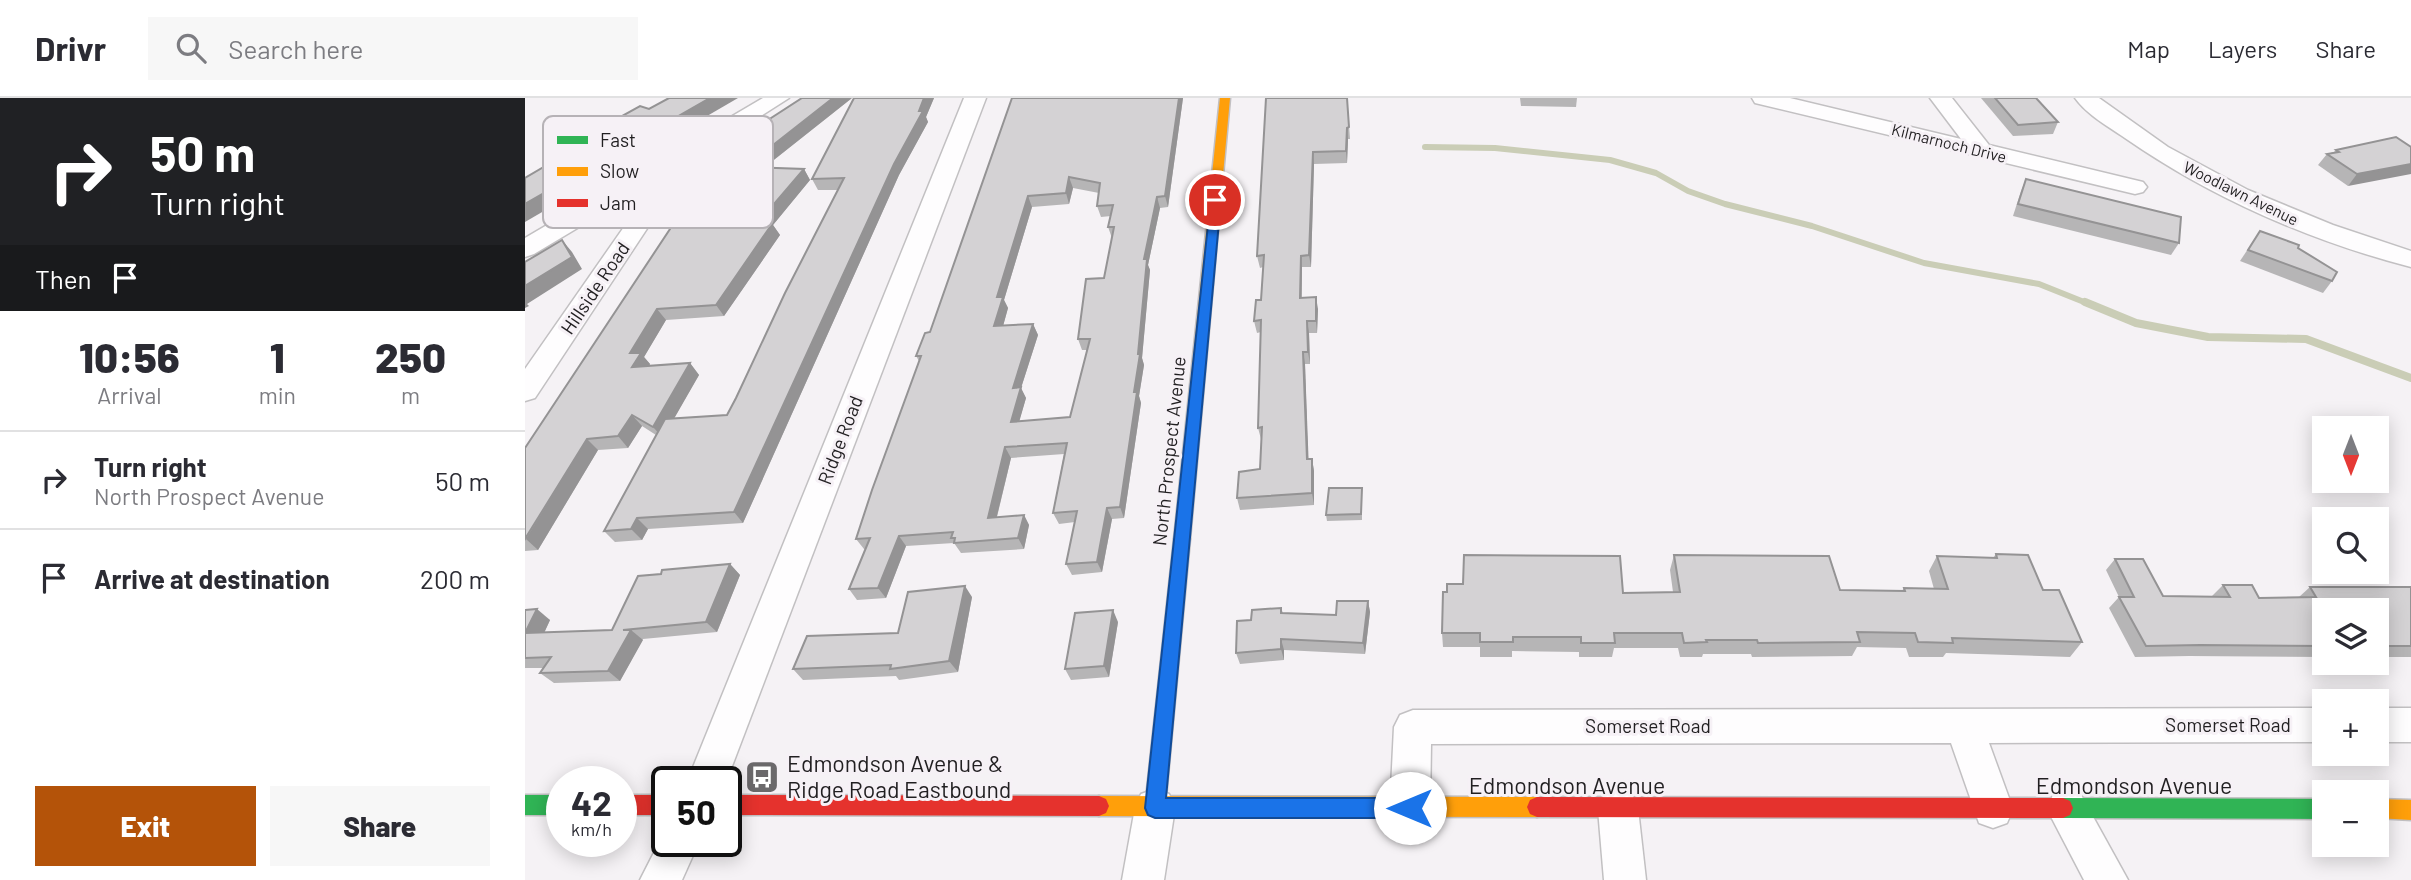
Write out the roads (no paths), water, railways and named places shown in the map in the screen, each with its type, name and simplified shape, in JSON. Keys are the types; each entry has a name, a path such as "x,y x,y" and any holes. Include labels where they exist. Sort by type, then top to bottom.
{"main road":[{"name":"North Prospect Avenue","path":"1155,808 1225,98"},
{"path":"525,805 546,805"},
{"name":"Edmondson Avenue","path":"742,805 2312,809"},
{"path":"2389,809 2411,810"}],"street":[{"path":"748,116 778,98"},
{"name":"Ridge Road","path":"712,766 975,98"},
{"name":"Kilmarnoch Drive","path":"1762,98 2135,187"},
{"path":"1941,98 1982,151"},
{"name":"Woodlawn Avenue","path":"2086,98 2113,122 2204,177 2318,228 2411,259"},
{"path":"525,249 560,228"},
{"name":"Hillside Road","path":"525,391 636,228"},
{"path":"1964,725 1993,809"},
{"name":"Somerset Road","path":"1410,808 1413,727 2312,725"},
{"path":"2389,725 2411,726"},
{"path":"1143,880 1155,808"},
{"path":"1618,809 1625,880"},
{"path":"2067,809 2107,880"},
{"path":"661,880 672,857"}],"waterway":[{"path":"1425,147 1495,148 1610,160 1656,173 1688,191 1725,204 1812,226 1924,263 2039,284 2089,304"},
{"path":"2085,302 2136,323 2208,337 2306,339 2411,378"}],"place":[{"name":"Edmondson Avenue & Ridge Road Eastbound","path":"762,777"}]}
